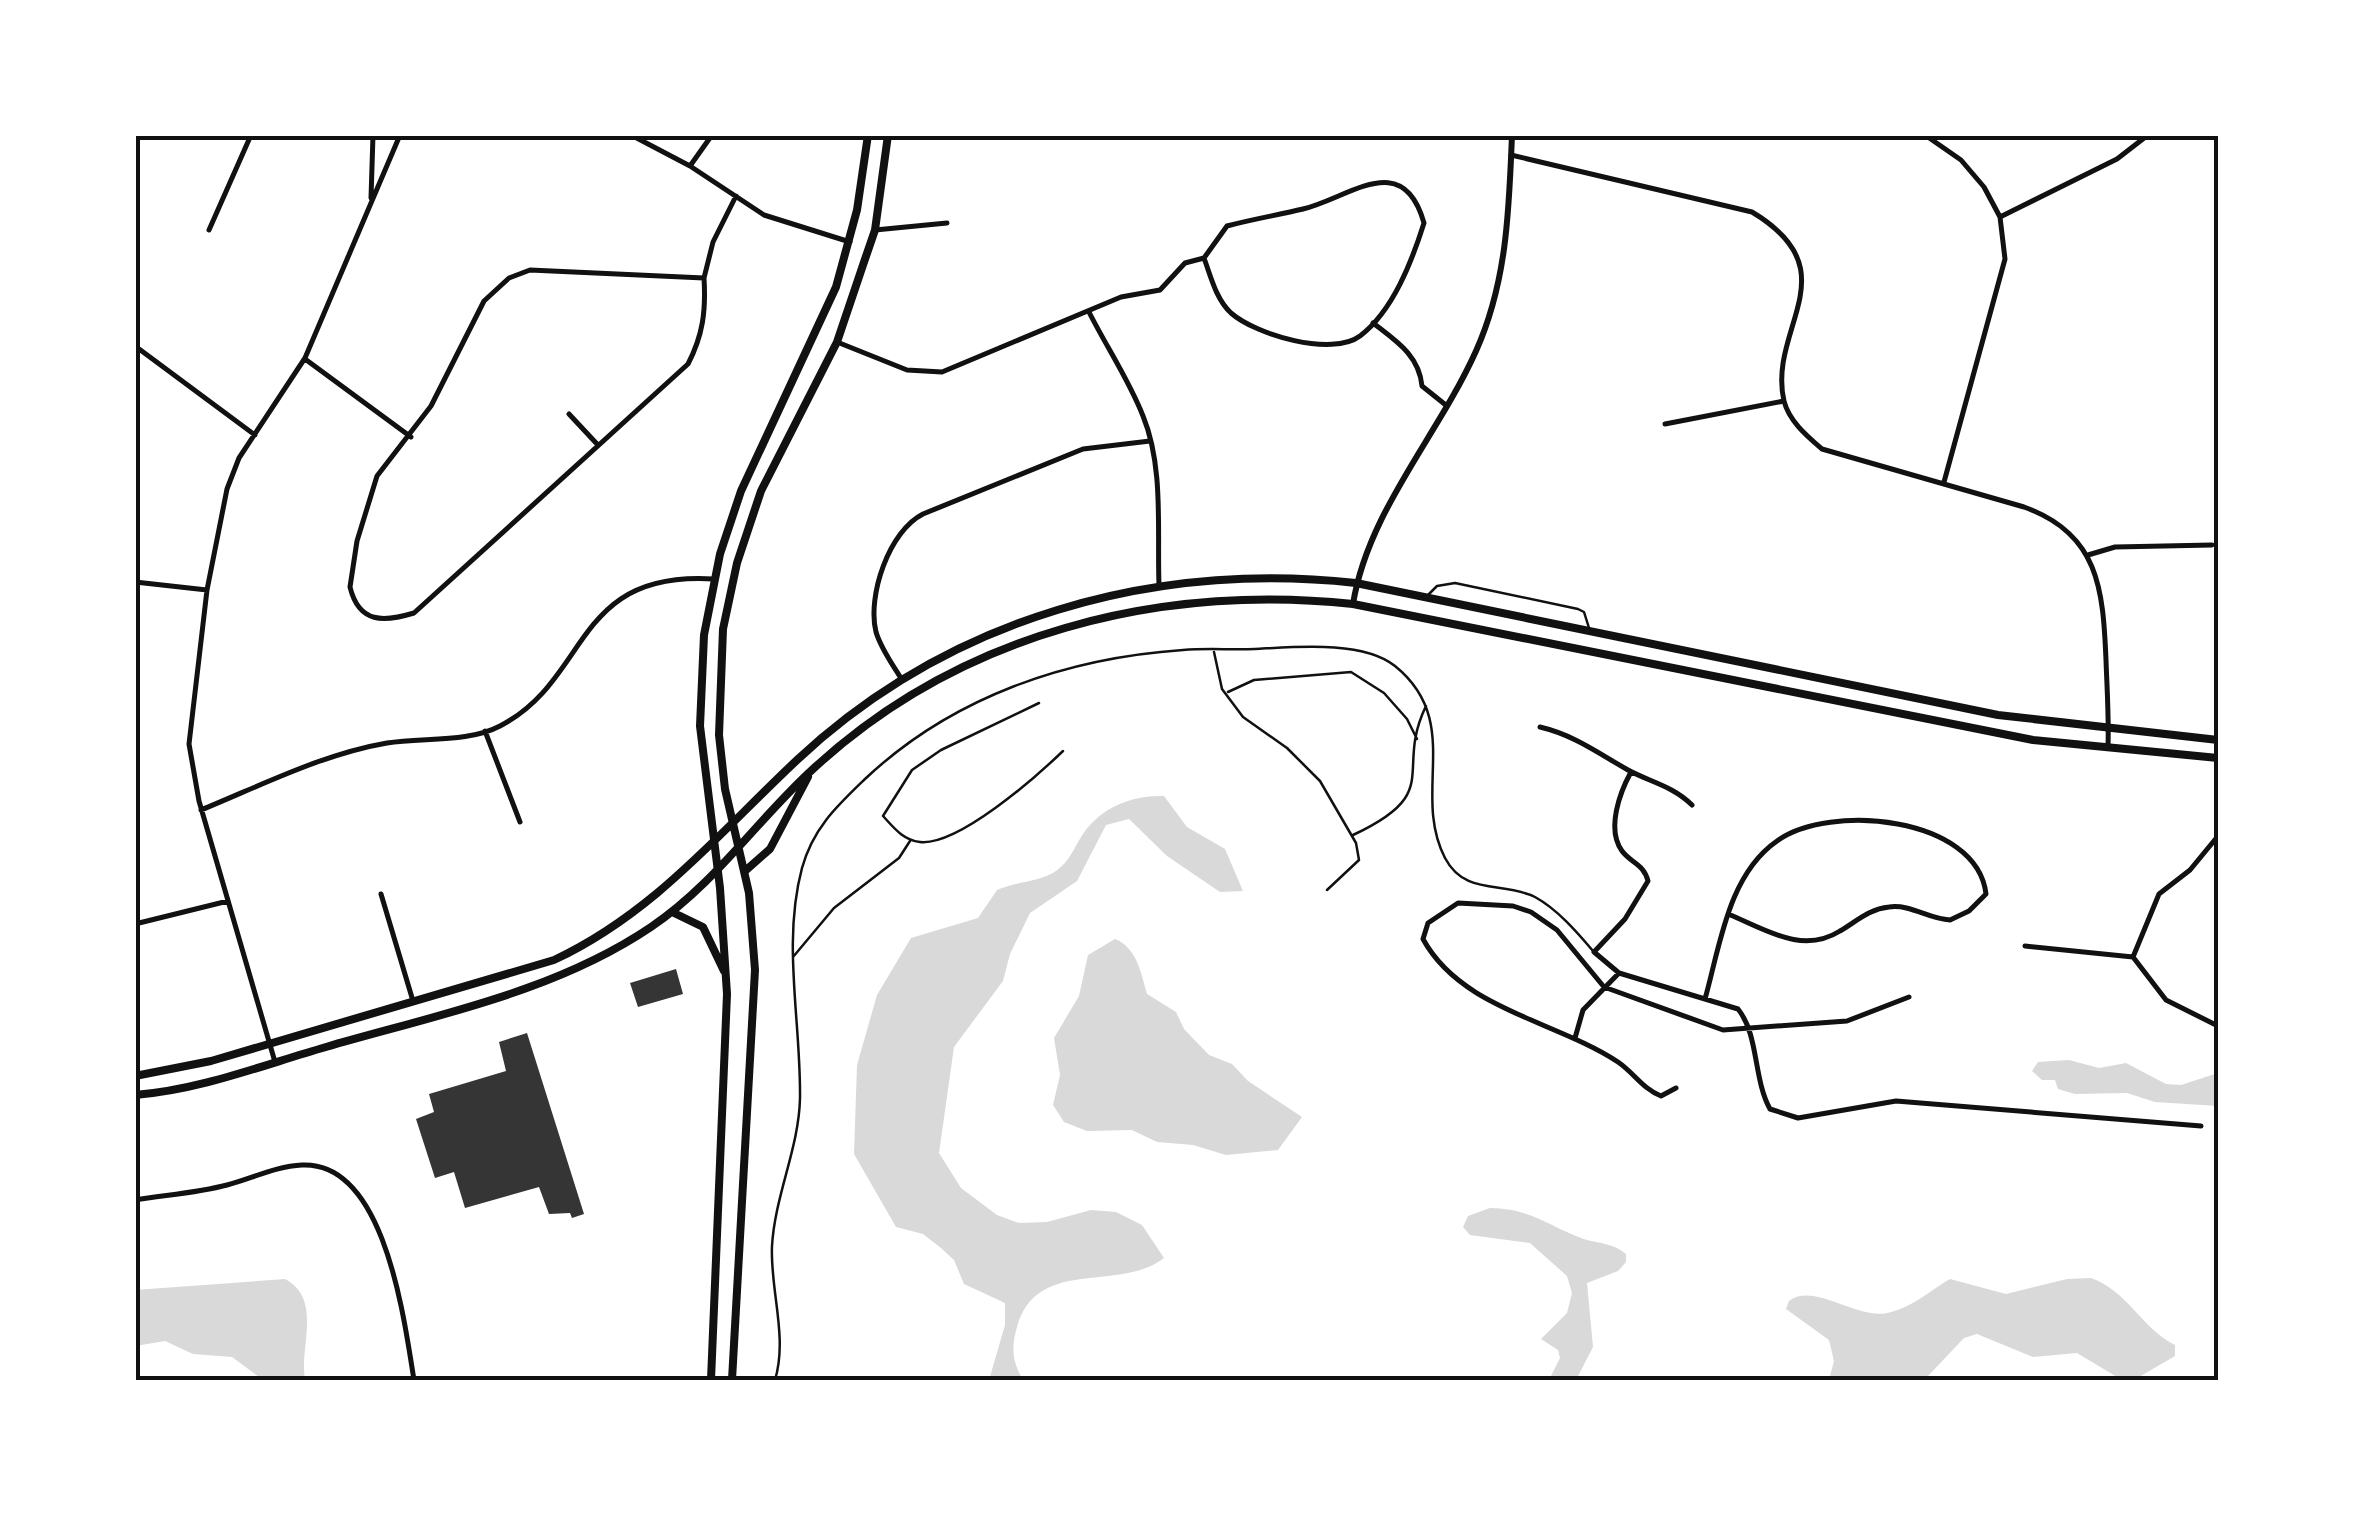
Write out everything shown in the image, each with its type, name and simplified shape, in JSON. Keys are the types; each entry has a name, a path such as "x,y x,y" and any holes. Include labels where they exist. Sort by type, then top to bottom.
{"main road":[{"path":"711,1380 726,975 719,872 700,726 703,649 714,580 741,491 816,338 850,242 868,135"},
{"path":"732,1380 754,988 745,871 719,735 720,661 732,584 761,491 837,342 875,230 888,135"},
{"path":"135,1076 211,1062 554,960 586,945 671,885 813,745 902,680 1000,629 1076,604 1159,585 1276,577 1356,583 1998,715 2218,740"},
{"path":"135,1095 196,1085 546,982 607,954 672,912 719,872 812,769 861,728 929,684 1043,634 1160,605 1232,598 1353,604 2033,740 2218,758"},
{"path":"745,871 770,849 812,769"},
{"path":"672,912 688,916 704,930 726,975"}],"street":[{"path":"209,230 251,135"},
{"path":"371,206 372,135"},
{"path":"275,1062 201,810 189,744 206,590 227,489 255,435 305,358 400,135"},
{"path":"632,135 690,166 764,214 850,242"},
{"path":"690,166 712,135"},
{"path":"1353,604 1366,549 1475,353 1500,280 1512,135"},
{"path":"1926,135 1961,160 1984,187 2000,217 2005,259 1944,483"},
{"path":"2000,217 2117,159 2148,135"},
{"path":"1511,155 1752,212 1772,224 1792,249 1801,271 1802,296 1784,372 1784,401 1798,426 1822,449 2050,516 2088,555 2104,614 2108,750"},
{"path":"837,342 907,370 942,372 1122,298 1160,290 1185,263 1204,258 1227,226 1306,208 1362,184 1403,188 1418,202 1424,223 1401,278 1372,323 1359,337 1320,346 1246,323 1219,298 1204,258"},
{"path":"704,278 530,270 508,278 484,301 411,437 370,492 350,587 354,602 368,618 386,621 414,613 688,364 700,340 706,309 704,278 714,242 736,196"},
{"path":"875,230 946,223"},
{"path":"1089,312 1144,416 1155,468 1159,585"},
{"path":"1372,323 1408,351 1420,369 1422,386 1447,406"},
{"path":"135,346 255,435"},
{"path":"305,358 411,437"},
{"path":"1665,424 1784,401"},
{"path":"569,414 597,444"},
{"path":"902,680 878,637 874,614 884,570 907,525 923,514 1083,449 1150,441"},
{"path":"2088,555 2116,548 2212,545"},
{"path":"201,810 338,755 498,728 529,706 600,615 616,602 664,581 714,580"},
{"path":"135,582 206,590"},
{"path":"1540,728 1576,738 1630,772 1675,791 1692,805"},
{"path":"484,730 520,822"},
{"path":"1630,772 1620,798 1616,834 1623,853 1642,867 1648,880 1625,920 1594,952 1619,973 1738,1009 1749,1030 1762,1094 1770,1109 1784,1116 1896,1102 2201,1126"},
{"path":"1705,1000 1728,914 1752,865 1776,841 1801,828 1908,824 1956,850 1984,878 1986,894 1969,911 1950,920 1895,906 1858,917 1826,938 1786,940 1728,914"},
{"path":"2133,958 2160,894 2190,870 2218,836"},
{"path":"381,894 413,1002"},
{"path":"135,924 228,901"},
{"path":"1676,1088 1661,1096 1650,1092 1619,1062 1464,985 1438,962 1423,939 1424,930 1438,912 1458,903 1513,906 1543,917 1604,987 1723,1030 1848,1021 1909,997"},
{"path":"2026,946 2133,958 2166,1000 2218,1026"},
{"path":"1575,1038 1583,1010 1619,973"},
{"path":"135,1200 221,1186 298,1165 319,1166 342,1175 361,1193 370,1209 399,1300 414,1380"}],"lane":[{"path":"1426,597 1437,586 1455,582 1578,609 1584,612 1589,630"},
{"path":"775,1380 780,1332 772,1290 772,1246 777,1203 800,1100 793,957 798,888 821,822 915,736 996,694 1073,666 1154,653 1325,647 1392,662 1426,706 1436,746 1434,826 1453,871 1466,882 1531,895 1550,907 1594,952"},
{"path":"1214,650 1221,688 1243,717 1312,772 1352,836 1359,860 1327,890"},
{"path":"1227,693 1254,680 1351,672 1384,693 1407,719 1416,739"},
{"path":"1040,703 941,750 909,771 882,816 910,840 935,841 989,812 1063,751"},
{"path":"1352,836 1389,818 1402,804 1414,775 1416,739 1426,706"},
{"path":"793,957 834,908 899,858 910,840"}],"shaded area":[{"path":"1164,796 1187,827 1225,849 1243,891 1220,892 1167,856 1129,819 1106,825 1077,881 1030,913 1010,954 1003,981 954,1047 939,1153 961,1188 997,1215 1019,1223 1047,1222 1091,1210 1116,1212 1142,1225 1164,1258 1125,1274 1060,1283 1042,1291 1027,1305 1015,1335 1015,1360 1023,1380 989,1380 1005,1325 1005,1303 964,1284 954,1260 923,1234 896,1227 854,1154 857,1065 877,995 911,938 978,918 997,890 1042,878 1061,867 1090,825 1108,810 1129,800"},
{"path":"1115,939 1133,955 1147,994 1176,1012 1184,1029 1209,1055 1232,1064 1248,1081 1302,1117 1278,1150 1226,1155 1193,1145 1157,1142 1132,1130 1087,1131 1064,1122 1053,1105 1060,1075 1054,1038 1079,996 1088,955"},
{"path":"2069,1060 2099,1068 2126,1063 2166,1084 2181,1085 2218,1073 2218,1106 2155,1102 2127,1093 2075,1094 2058,1089 2055,1080 2042,1080 2032,1071 2038,1062"},
{"path":"1490,1208 1527,1214 1626,1254 1626,1262 1618,1271 1587,1283 1593,1347 1576,1380 1549,1380 1560,1358 1558,1350 1541,1339 1567,1313 1572,1293 1567,1276 1530,1243 1470,1235 1463,1227 1468,1216"},
{"path":"2091,1278 2115,1292 2153,1330 2175,1345 2175,1356 2139,1377 2122,1380 2077,1353 2033,1357 1977,1334 1964,1338 1928,1376 1829,1380 1834,1361 1829,1340 1786,1309 1789,1301 1810,1296 1875,1314 1887,1313 1912,1303 1950,1279 2006,1294 2067,1279"},
{"path":"285,1279 297,1288 306,1311 305,1380 263,1380 232,1357 193,1354 165,1341 135,1346 135,1290"}],"building":[{"path":"676,969 683,994 638,1007 630,983"},
{"path":"527,1033 584,1214 572,1218 570,1213 549,1214 539,1187 465,1208 454,1172 435,1178 416,1119 434,1112 429,1094 506,1071 499,1042"}]}
